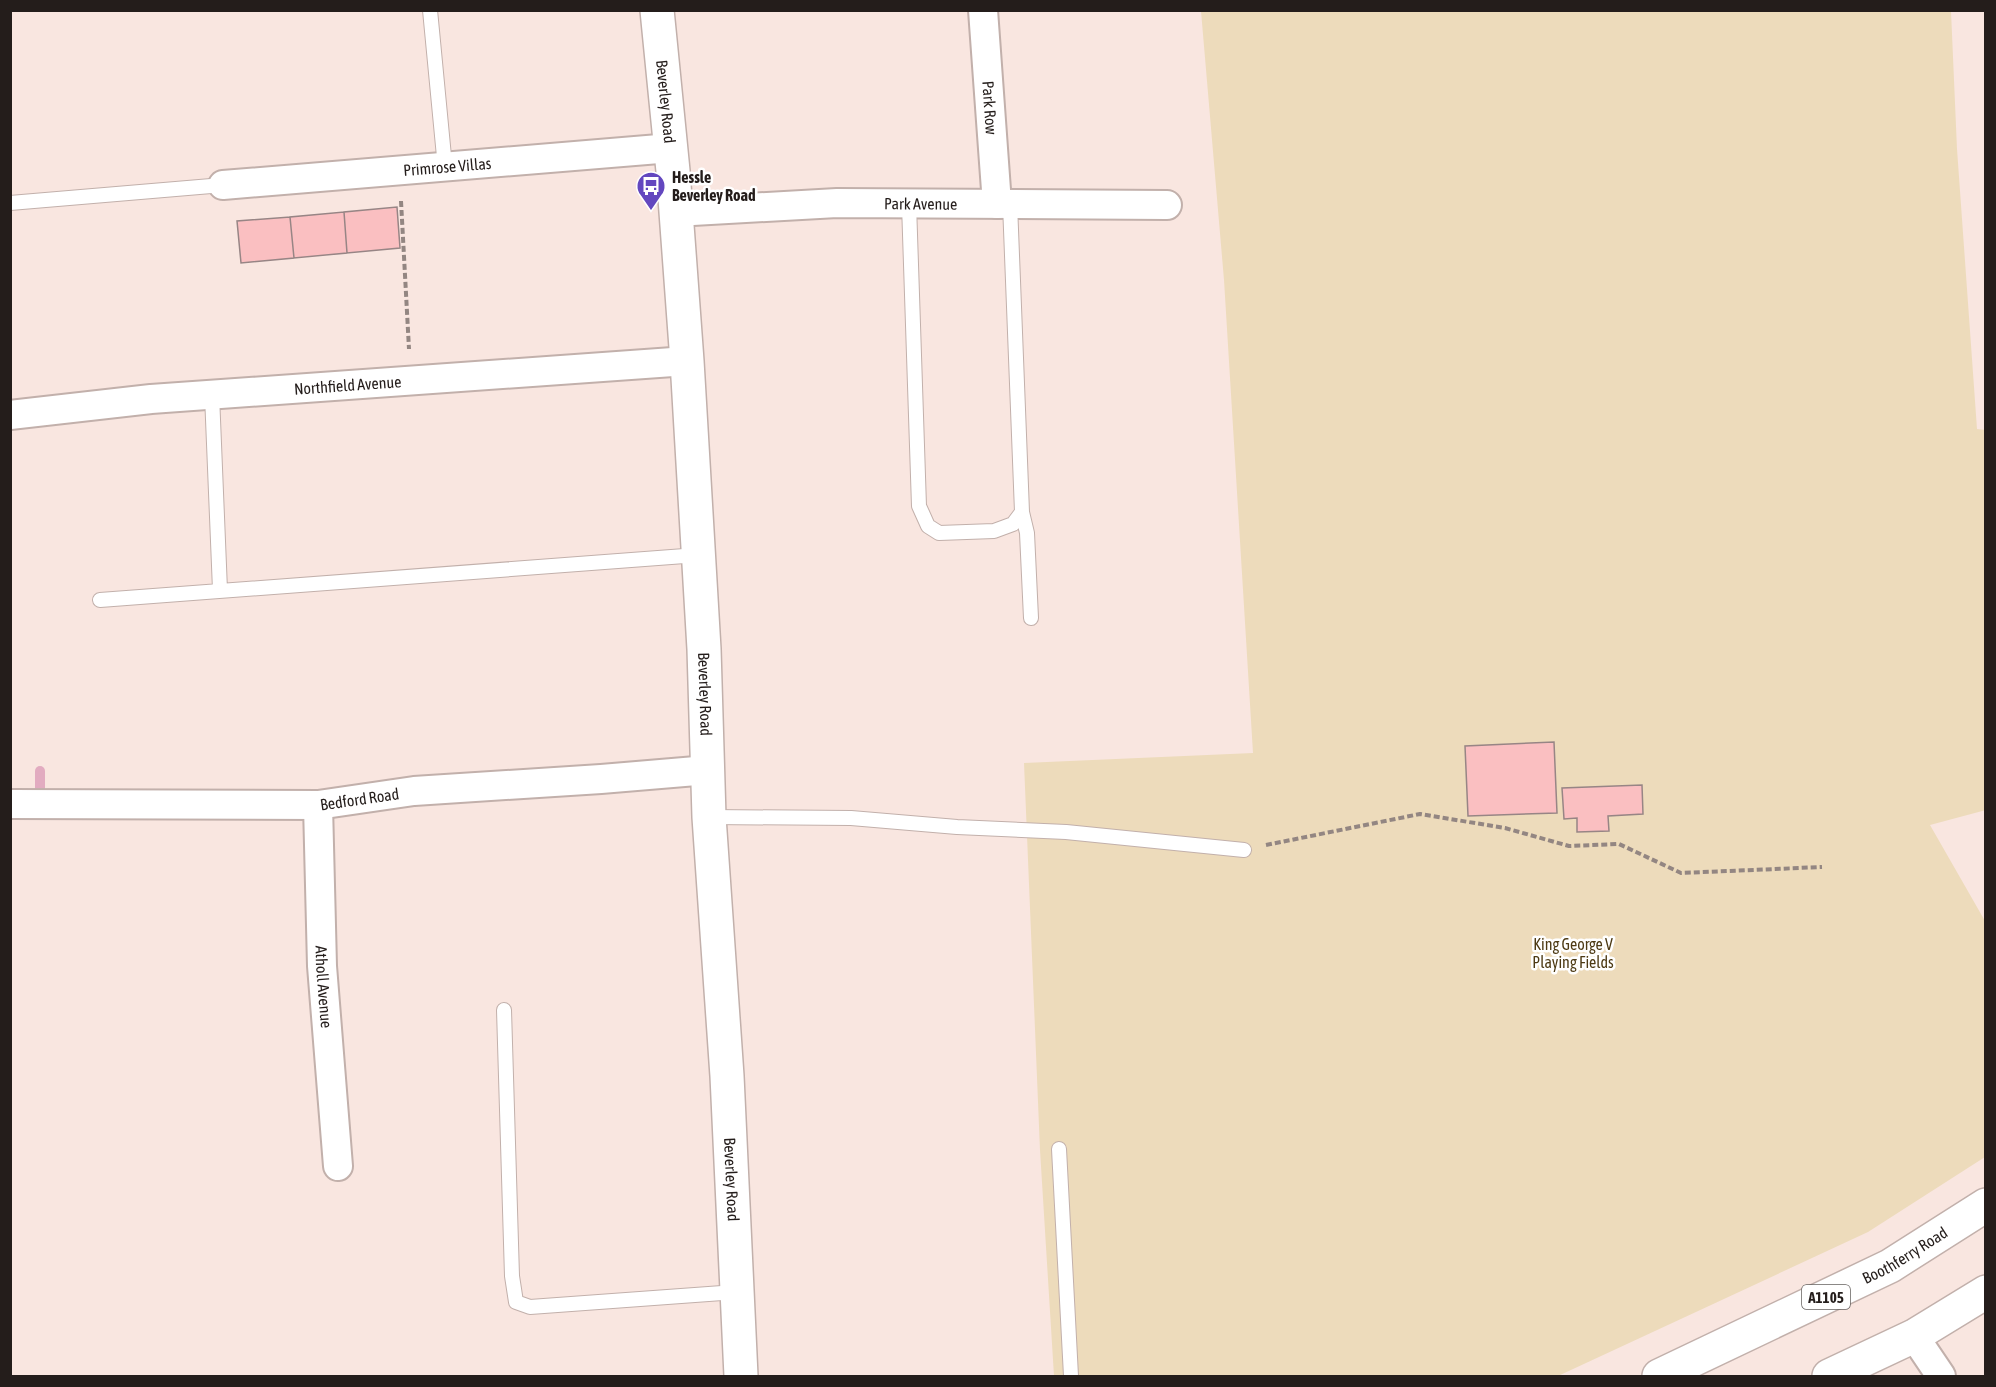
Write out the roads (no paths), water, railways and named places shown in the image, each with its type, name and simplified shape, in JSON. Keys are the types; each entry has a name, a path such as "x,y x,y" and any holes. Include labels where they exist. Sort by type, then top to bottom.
{"street":[{"name":"Beverley Road","path":"657,10 671,148 687,362 704,649 709,818 727,1076 741,1377"},
{"name":"Park Row","path":"983,10 1004,204"},
{"name":"Primrose Villas","path":"223,185 671,148"},
{"name":"Park Avenue","path":"675,212 837,203 1167,205"},
{"name":"Northfield Avenue","path":"10,415 151,399 687,362"},
{"name":"Bedford Road","path":"10,804 318,805 414,791 708,770"},
{"name":"Atholl Avenue","path":"318,805 322,966 338,1166"},
{"name":"Boothferry Road","path":"1659,1377 1890,1266 1986,1205"},
{"path":"1829,1377 1914,1336 1986,1292"},
{"path":"1914,1336 1941,1377"}],"lane":[{"path":"430,10 445,167"},
{"path":"10,203 223,185"},
{"path":"909,204 919,506 928,526 939,533 994,531 1013,524 1022,512"},
{"path":"1004,204 1022,512 1027,533 1031,618"},
{"path":"212,395 220,590"},
{"path":"100,600 698,555"},
{"path":"709,818 851,818 957,827 1066,832 1244,850"},
{"path":"504,1010 512,1276 516,1302 530,1307 736,1292"},
{"path":"1059,1149 1071,1377"}],"waterway":[{"path":"40,771 40,803"}],"place":[{"name":"Hessle Beverley Road","path":"651,212"}],"park label":[{"name":"King George V Playing Fields","path":"1573,953"}]}
